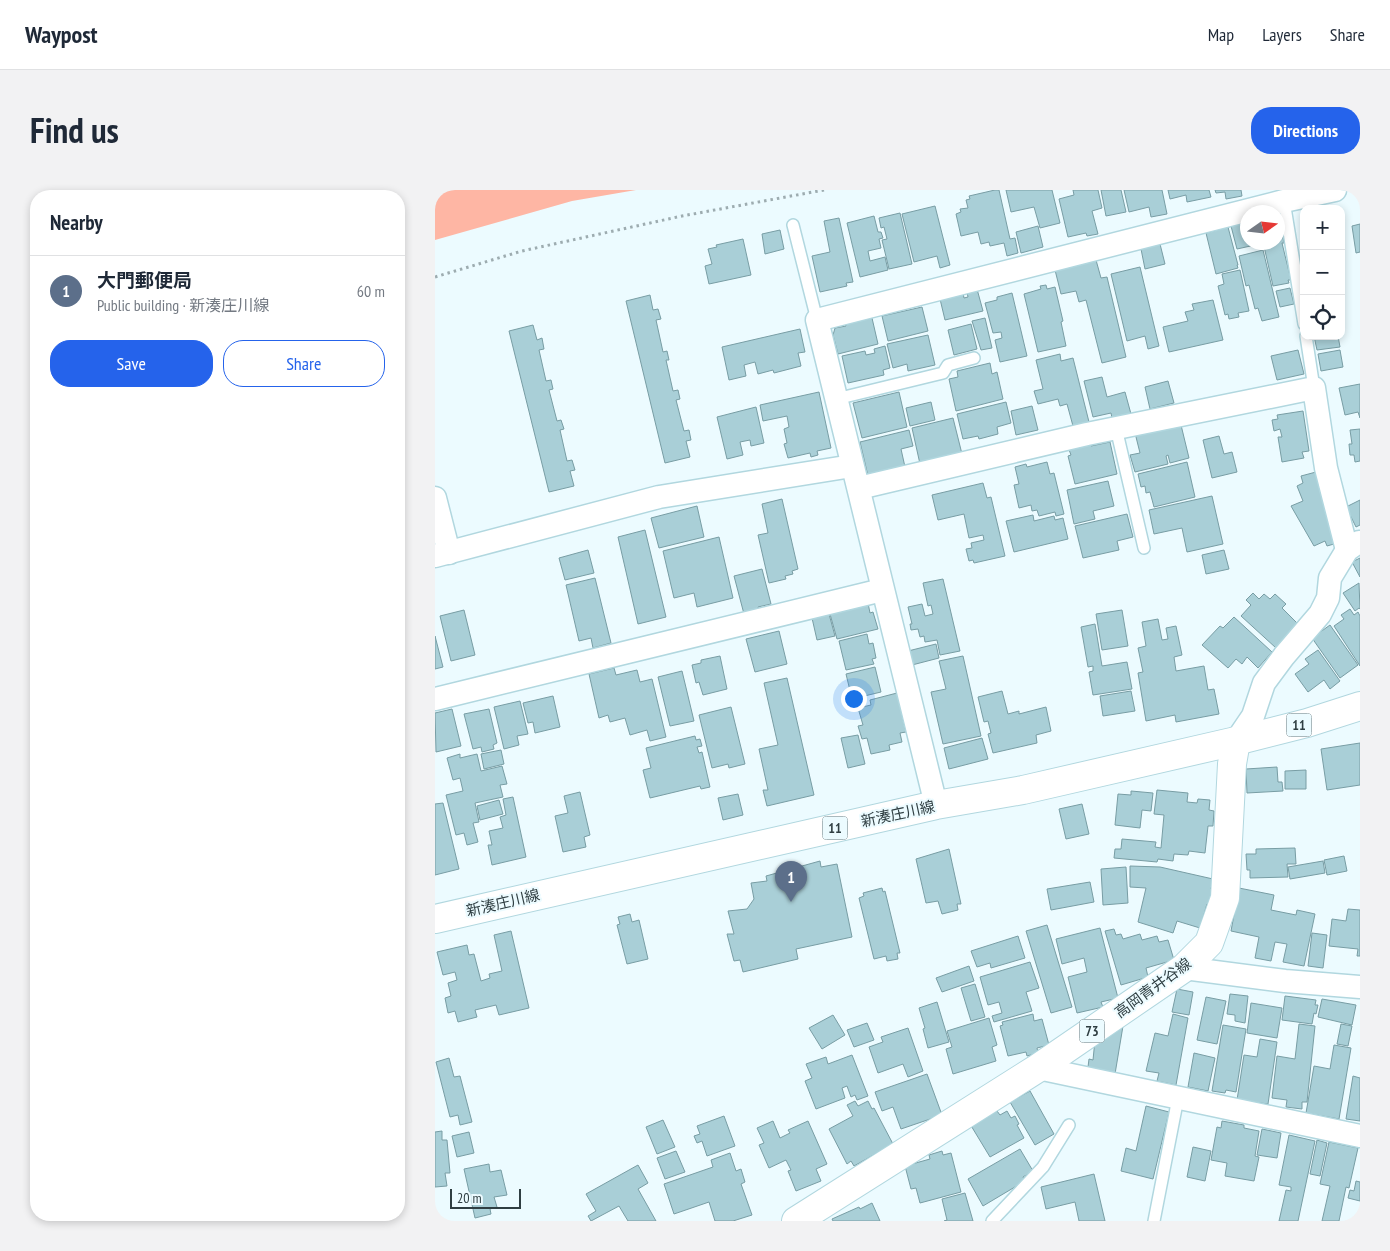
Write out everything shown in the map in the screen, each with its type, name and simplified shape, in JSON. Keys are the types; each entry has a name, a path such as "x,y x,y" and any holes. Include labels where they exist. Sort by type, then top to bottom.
{"main road":[{"name":"新湊庄川線","path":"435,919 936,805 1023,790 1237,741 1307,723 1360,706"},
{"name":"高岡青井谷線","path":"796,1221 1038,1068 1184,968 1209,943 1225,898 1232,764 1237,741"}],"street":[{"path":"936,805 817,320 1284,201 1335,190"},
{"path":"859,488 1116,428 1314,388 1326,468 1353,546 1330,578 1328,598 1320,614 1264,683 1253,716 1237,741"},
{"path":"435,498 442,554 659,497 852,466"},
{"path":"435,699 882,590"},
{"path":"1184,968 1285,982 1360,987"},
{"path":"1038,1068 1360,1136"}],"lane":[{"path":"1284,201 1300,299"},
{"path":"793,225 817,320"},
{"path":"1307,340 1314,388"},
{"path":"836,399 943,373 948,365 975,358"},
{"path":"1116,428 1144,548"},
{"path":"1154,1221 1178,1098"},
{"path":"992,1221 1043,1167 1069,1125"}],"path":[{"path":"435,277 522,251 682,216 824,190"}],"shaded area":[{"path":"435,190 636,190 572,201 435,240"}],"building":[{"path":"999,190 1010,239 1015,238 1018,253 1007,256 1004,243 990,246 989,242 981,244 978,232 961,236 956,214 961,212 960,209 968,208 966,200 970,199 969,196"},
{"path":"1006,190 1052,190 1060,223 1040,228 1034,207 1011,212"},
{"path":"1073,190 1098,190 1102,208 1092,211 1098,234 1087,236 1086,233 1068,237 1059,199 1074,195"},
{"path":"1101,190 1121,190 1126,212 1106,216"},
{"path":"1124,190 1162,190 1167,214 1151,217 1149,207 1129,212"},
{"path":"1168,190 1209,190 1211,197 1187,202 1186,195 1170,199"},
{"path":"1215,190 1241,190 1242,196 1226,199 1225,192 1216,193"},
{"path":"935,206 950,265 940,268 937,256 914,262 902,214"},
{"path":"900,213 912,264 889,269 882,240 887,239 884,227 881,228 879,218"},
{"path":"874,216 878,232 881,232 883,238 879,239 881,248 868,251 870,261 885,257 888,270 860,277 847,223"},
{"path":"839,218 853,282 846,283 847,286 820,292 812,256 830,252 824,221"},
{"path":"1240,224 1240,248 1237,249 1231,226"},
{"path":"1360,224 1360,252 1356,253 1352,226"},
{"path":"1038,226 1043,247 1021,253 1016,232"},
{"path":"1228,227 1238,268 1216,274 1206,233"},
{"path":"780,230 784,249 765,254 762,234"},
{"path":"743,239 751,275 709,284 705,266 712,264 708,249 717,247 716,245"},
{"path":"1160,244 1165,264 1145,269 1141,249"},
{"path":"1263,250 1279,317 1262,321 1258,308 1255,309 1249,285 1246,286 1239,256"},
{"path":"1265,250 1284,250 1291,280 1288,280 1289,283 1273,286"},
{"path":"1096,260 1101,278 1107,277 1126,357 1102,363 1086,300 1079,302 1076,291 1061,294 1055,270"},
{"path":"1140,267 1159,346 1148,349 1145,336 1127,341 1111,274"},
{"path":"1240,270 1249,311 1238,313 1239,317 1229,319 1228,314 1225,315 1218,286 1224,284 1222,274"},
{"path":"1046,285 1047,289 1055,287 1063,321 1061,322 1066,346 1038,352 1024,294 1041,289 1040,286"},
{"path":"1290,288 1294,304 1280,307 1276,291"},
{"path":"977,289 983,311 945,320 940,299 963,293 964,298 968,297 967,292"},
{"path":"1012,293 1027,356 1000,362 995,340 1002,338 1001,332 993,333 985,303"},
{"path":"650,295 653,310 658,309 661,319 656,320 663,352 667,351 669,360 666,360 673,391 678,390 680,399 676,400 684,431 689,430 691,440 686,441 690,457 665,463 626,301"},
{"path":"1213,300 1223,340 1169,352 1163,327 1188,321 1185,312 1194,310 1192,304"},
{"path":"922,307 928,331 888,341 882,316"},
{"path":"872,318 878,344 838,354 833,335 835,328 846,326 845,323"},
{"path":"985,318 992,348 981,350 972,321"},
{"path":"971,324 977,349 954,355 948,330"},
{"path":"533,325 537,340 542,338 544,349 539,350 546,381 551,380 553,389 549,390 557,421 561,420 564,429 560,430 567,461 572,460 575,470 570,471 574,486 549,492 509,331"},
{"path":"800,329 805,352 798,353 801,366 774,373 773,370 758,374 755,362 744,365 746,376 729,380 722,347"},
{"path":"928,335 935,365 908,371 907,364 893,368 887,344"},
{"path":"1315,340 1339,340 1340,347 1317,350"},
{"path":"885,346 890,368 883,370 884,375 848,383 842,356 865,351 866,355 875,353 874,349"},
{"path":"1298,350 1304,374 1277,380 1271,356"},
{"path":"1340,350 1343,367 1321,371 1318,354"},
{"path":"1060,354 1061,361 1073,358 1089,422 1073,426 1067,404 1060,406 1058,399 1038,404 1034,391 1043,389 1036,360"},
{"path":"990,363 992,374 997,372 1003,399 956,411 949,379 958,377 957,371"},
{"path":"1102,377 1107,397 1125,392 1131,414 1112,418 1111,413 1093,417 1084,381"},
{"path":"1168,381 1174,403 1150,409 1145,387"},
{"path":"1360,384 1360,418 1358,412 1345,415 1339,388"},
{"path":"819,392 831,448 817,451 818,455 811,457 810,453 788,458 784,444 787,443 784,429 789,427 787,416 763,421 760,405"},
{"path":"899,392 907,427 862,438 853,403"},
{"path":"931,402 935,420 910,426 906,408"},
{"path":"1006,402 1011,423 997,427 998,434 979,439 978,436 963,439 957,414"},
{"path":"1032,406 1038,430 1016,435 1011,411"},
{"path":"756,407 764,443 751,446 750,440 740,442 743,455 727,459 717,417"},
{"path":"1303,411 1309,451 1302,452 1304,458 1282,462 1278,437 1282,437 1280,429 1274,431 1272,420 1278,419 1277,415"},
{"path":"953,418 962,454 920,464 912,428"},
{"path":"1181,425 1189,458 1170,463 1168,455 1166,456 1168,464 1135,472 1130,455 1140,453 1135,433"},
{"path":"1360,429 1360,461 1355,462 1354,455 1350,455 1349,444 1352,444 1350,430"},
{"path":"909,430 913,446 901,449 905,467 868,476 860,442"},
{"path":"1219,436 1224,454 1232,452 1237,472 1212,478 1203,440"},
{"path":"1091,442 1091,446 1110,442 1117,474 1075,484 1068,456 1071,455 1068,447"},
{"path":"1047,462 1050,474 1054,473 1064,514 1056,516 1055,512 1039,516 1037,510 1032,511 1031,505 1019,508 1014,485 1019,484 1015,467 1026,464 1027,467"},
{"path":"1187,462 1195,497 1154,507 1150,492 1146,493 1145,486 1141,487 1138,474"},
{"path":"1316,472 1334,544 1327,546 1325,541 1314,546 1291,506 1303,501 1297,486 1303,483 1301,476"},
{"path":"1108,481 1114,506 1093,511 1095,519 1074,524 1067,490"},
{"path":"983,483 987,498 991,497 1005,556 974,563 973,560 969,561 966,549 972,548 971,543 984,540 983,535 969,538 964,514 938,520 932,495"},
{"path":"1212,496 1223,544 1187,552 1182,528 1154,534 1149,510"},
{"path":"782,499 798,569 792,571 793,574 785,576 786,579 769,583 758,535 768,533 762,504"},
{"path":"1360,500 1360,525 1356,527 1346,507"},
{"path":"697,506 704,537 659,548 651,518"},
{"path":"1127,514 1133,537 1117,541 1119,550 1083,558 1075,526"},
{"path":"1033,515 1034,521 1054,516 1055,520 1063,518 1068,539 1014,552 1006,521"},
{"path":"645,530 666,617 638,624 618,537"},
{"path":"719,537 733,598 697,607 694,593 674,598 663,551"},
{"path":"588,550 594,573 565,580 559,558"},
{"path":"1224,550 1229,569 1206,574 1202,555"},
{"path":"1360,558 1360,577 1352,562"},
{"path":"762,569 771,604 758,607 759,611 744,614 734,576"},
{"path":"595,578 611,643 593,648 591,638 579,641 566,585"},
{"path":"943,579 960,651 940,655 937,640 925,642 924,636 920,637 918,629 911,630 910,624 912,624 908,607 922,604 925,616 933,614 931,605 928,606 923,583"},
{"path":"1359,583 1360,609 1355,611 1343,593"},
{"path":"1253,593 1259,599 1264,594 1270,599 1275,594 1286,604 1282,608 1298,624 1276,648 1241,616 1251,605 1246,600"},
{"path":"868,603 870,613 873,612 878,629 837,639 830,614"},
{"path":"1350,609 1354,615 1358,612 1360,616 1360,666 1334,626 1344,619 1341,615"},
{"path":"464,610 475,655 451,661 440,616"},
{"path":"1122,610 1128,646 1102,650 1096,614"},
{"path":"829,614 835,636 817,640 812,618"},
{"path":"1234,617 1272,652 1258,668 1247,657 1242,664 1236,659 1228,668 1202,645 1220,626 1223,628"},
{"path":"1158,619 1162,640 1168,639 1166,628 1176,626 1182,655 1174,657 1176,671 1204,666 1208,690 1214,689 1219,714 1176,722 1175,715 1146,721 1138,673 1143,672 1138,648 1146,646 1142,622"},
{"path":"1095,624 1102,666 1127,662 1132,689 1093,695 1089,672 1093,671 1093,666 1088,667 1081,627"},
{"path":"1330,625 1358,665 1340,678 1312,638"},
{"path":"779,631 787,664 755,672 746,639"},
{"path":"867,634 869,644 873,643 876,658 872,659 874,664 846,670 839,641"},
{"path":"435,636 443,667 435,669"},
{"path":"936,644 939,658 912,665 908,651"},
{"path":"1318,650 1340,681 1330,689 1324,680 1308,692 1295,674 1309,664 1305,659"},
{"path":"720,656 727,689 703,695 699,682 696,683 692,665 701,663 701,660"},
{"path":"963,656 981,736 943,744 931,692 946,689 939,661"},
{"path":"875,667 881,692 852,699 846,674"},
{"path":"614,668 616,675 637,670 640,682 652,679 666,737 650,741 647,730 630,735 625,718 610,722 608,715 599,718 589,674"},
{"path":"682,671 694,721 670,726 658,677"},
{"path":"787,678 814,795 767,806 763,790 768,790 759,749 778,745 764,683"},
{"path":"1002,691 1008,714 1019,711 1019,714 1046,707 1051,731 1036,735 1037,743 993,753 988,734 991,733 988,721 984,722 978,697"},
{"path":"1131,691 1135,711 1103,716 1100,696"},
{"path":"897,693 906,732 900,733 902,742 889,745 890,750 871,754 867,738 862,739 858,726 863,725 858,708 871,705 870,700"},
{"path":"553,696 560,727 535,733 533,722 528,723 523,703"},
{"path":"520,701 528,734 517,736 519,745 504,749 494,707"},
{"path":"731,707 745,764 729,768 728,764 712,768 699,715"},
{"path":"452,709 461,746 436,752 435,713"},
{"path":"489,709 497,743 493,745 494,749 482,752 481,747 473,749 464,714"},
{"path":"858,735 865,764 848,768 841,738"},
{"path":"695,736 696,740 700,739 702,746 697,747 699,753 702,752 710,787 701,789 700,786 650,798 643,770 651,768 646,748"},
{"path":"982,738 988,759 949,769 944,748"},
{"path":"1360,743 1360,785 1327,790 1321,749"},
{"path":"501,750 504,764 484,769 481,754"},
{"path":"460,754 460,758 477,754 481,771 502,766 507,784 500,785 503,797 475,803 479,822 473,823 478,842 467,845 464,833 456,835 446,795 463,791 460,778 453,780 447,758"},
{"path":"1277,767 1278,782 1282,782 1283,791 1247,793 1246,769"},
{"path":"1306,770 1306,789 1285,789 1285,771"},
{"path":"1157,790 1188,793 1187,802 1197,803 1198,799 1210,800 1209,810 1214,811 1213,826 1208,826 1205,853 1189,851 1188,855 1174,854 1173,861 1158,859 1157,862 1114,858 1115,849 1121,849 1122,839 1156,842 1155,847 1161,848 1164,815 1154,814"},
{"path":"1131,791 1153,793 1151,811 1142,810 1140,828 1115,825 1118,794 1131,795"},
{"path":"580,792 590,835 584,837 586,847 563,852 555,816 568,813 564,796"},
{"path":"738,794 743,815 723,820 718,798"},
{"path":"513,797 526,857 492,865 488,845 492,845 489,831 503,828 500,817 506,815 503,799"},
{"path":"499,800 503,814 480,820 477,806"},
{"path":"443,803 459,869 435,875 435,804"},
{"path":"1082,804 1089,834 1066,839 1059,809"},
{"path":"1295,848 1296,864 1287,864 1288,877 1250,878 1250,870 1247,870 1246,854 1256,854 1256,849"},
{"path":"949,849 961,904 957,904 958,910 942,914 938,901 926,903 916,859"},
{"path":"1344,856 1347,871 1327,875 1324,860"},
{"path":"820,861 821,867 837,864 852,937 796,949 798,959 743,972 740,960 734,961 727,934 734,934 728,911 747,909 754,899 751,883 767,881 766,876"},
{"path":"1323,861 1325,873 1290,879 1288,867"},
{"path":"1130,866 1160,867 1213,879 1211,889 1214,890 1211,906 1207,904 1200,928 1177,921 1173,933 1138,922 1146,888 1130,887"},
{"path":"1126,867 1128,903 1103,905 1101,869"},
{"path":"1090,882 1094,902 1051,910 1047,889"},
{"path":"882,888 883,892 885,891 900,953 897,953 898,959 887,961 886,956 874,959 859,898 864,896 863,893"},
{"path":"1239,888 1274,895 1271,910 1296,915 1297,910 1315,914 1304,966 1283,962 1287,944 1275,942 1271,961 1255,958 1259,937 1231,931"},
{"path":"1348,909 1360,910 1360,956 1357,956 1358,949 1329,946 1332,919 1346,921"},
{"path":"630,914 632,922 639,920 648,959 627,964 617,925 620,924 618,917"},
{"path":"1047,925 1072,1007 1051,1013 1026,931"},
{"path":"1100,928 1118,998 1101,1002 1103,1007 1077,1013 1068,977 1087,972 1084,958 1062,964 1056,939"},
{"path":"1114,929 1116,935 1121,934 1123,939 1140,934 1142,940 1157,936 1159,942 1168,940 1174,960 1146,968 1148,977 1121,985 1105,931"},
{"path":"511,931 529,1008 499,1015 496,1005 475,1010 477,1017 458,1022 455,1011 448,1013 445,998 451,996 448,983 457,980 455,972 443,975 437,952 467,945 469,955 474,954 481,981 490,978 489,974 502,971 494,935"},
{"path":"1312,933 1327,935 1323,968 1308,966"},
{"path":"1018,936 1025,958 991,968 990,963 977,967 971,951"},
{"path":"1030,962 1039,988 1026,992 1032,1011 994,1022 992,1016 1002,1013 999,1002 988,1005 980,977"},
{"path":"969,966 974,981 942,992 936,978"},
{"path":"975,984 985,1017 971,1021 961,988"},
{"path":"1177,989 1193,992 1189,1015 1172,1012"},
{"path":"1230,994 1248,996 1245,1023 1235,1021 1235,1015 1227,1014"},
{"path":"1285,996 1316,1000 1315,1005 1318,1005 1312,1024 1282,1020"},
{"path":"1206,997 1226,1001 1217,1044 1197,1040"},
{"path":"1322,999 1356,1005 1352,1025 1318,1017"},
{"path":"937,1002 949,1042 928,1048 919,1008"},
{"path":"1251,1003 1282,1008 1277,1038 1247,1033"},
{"path":"1033,1014 1034,1021 1042,1019 1049,1045 1037,1048 1038,1053 1027,1056 1026,1052 1008,1056 1000,1026 1003,1025 1002,1022"},
{"path":"1173,1014 1188,1018 1176,1085 1157,1081 1159,1073 1146,1071 1155,1033 1168,1036"},
{"path":"833,1015 845,1035 822,1049 809,1028"},
{"path":"989,1018 997,1045 992,1047 996,1061 953,1074 946,1049 952,1047 947,1031"},
{"path":"1124,1020 1115,1074 1088,1067 1089,1059 1093,1060 1095,1040"},
{"path":"867,1023 874,1040 854,1047 847,1030"},
{"path":"1299,1024 1315,1026 1307,1102 1302,1102 1302,1109 1286,1107 1287,1100 1272,1098 1277,1056 1295,1059"},
{"path":"1341,1024 1352,1026 1348,1046 1337,1044"},
{"path":"1223,1025 1246,1029 1236,1092 1226,1090 1225,1093 1212,1091"},
{"path":"908,1028 923,1071 908,1077 903,1064 878,1073 869,1047 883,1042 881,1037"},
{"path":"1260,1039 1277,1042 1268,1104 1237,1100 1244,1055 1257,1057"},
{"path":"1334,1045 1351,1048 1339,1119 1306,1113 1314,1066 1330,1069"},
{"path":"1194,1053 1215,1058 1208,1091 1188,1087"},
{"path":"852,1055 868,1096 857,1100 855,1095 851,1097 847,1086 842,1088 845,1098 816,1109 805,1081 812,1078 806,1064 826,1057 828,1064"},
{"path":"449,1058 454,1077 460,1076 472,1122 460,1125 458,1115 450,1117 436,1062"},
{"path":"927,1074 942,1115 901,1129 893,1107 882,1111 875,1092"},
{"path":"1353,1076 1360,1078 1360,1121 1346,1119"},
{"path":"1030,1091 1054,1134 1035,1145 1010,1102"},
{"path":"855,1101 858,1106 868,1101 872,1109 874,1108 893,1144 854,1166 851,1161 847,1164 829,1129 853,1116 847,1105"},
{"path":"1146,1106 1169,1112 1153,1179 1121,1171 1126,1148 1136,1151"},
{"path":"993,1111 993,1113 997,1111 1000,1115 1007,1111 1011,1118 1015,1116 1019,1124 1017,1125 1024,1138 990,1157 970,1124"},
{"path":"724,1116 735,1146 707,1156 702,1141 697,1143 694,1136 700,1134 697,1126"},
{"path":"663,1120 675,1147 657,1154 646,1127"},
{"path":"773,1121 780,1138 790,1133 788,1130 808,1121 827,1164 816,1169 821,1181 796,1191 788,1171 791,1170 786,1160 769,1168 759,1145 764,1143 757,1128"},
{"path":"1222,1121 1244,1125 1244,1128 1259,1131 1255,1156 1259,1157 1254,1181 1225,1176 1227,1163 1211,1160 1217,1127 1221,1128"},
{"path":"1262,1129 1281,1133 1277,1158 1257,1155"},
{"path":"442,1131 442,1140 447,1140 450,1173 445,1173 447,1186 435,1187 435,1132"},
{"path":"469,1132 474,1153 457,1157 452,1136"},
{"path":"1289,1135 1315,1141 1298,1221 1279,1221 1286,1190 1291,1191 1291,1187 1279,1185"},
{"path":"1317,1140 1327,1143 1320,1176 1310,1174"},
{"path":"1329,1142 1358,1148 1349,1188 1346,1187 1339,1221 1322,1221 1330,1186 1320,1184"},
{"path":"1193,1147 1211,1151 1205,1181 1187,1177"},
{"path":"1020,1149 1033,1171 1023,1177 1025,1181 983,1206 968,1179"},
{"path":"676,1151 685,1172 665,1179 657,1158"},
{"path":"942,1151 943,1155 951,1153 961,1192 920,1203 916,1188 911,1189 905,1166 930,1159 929,1155"},
{"path":"730,1153 736,1171 741,1169 745,1182 741,1184 752,1215 733,1221 715,1221 709,1202 674,1214 664,1184 713,1167 711,1160"},
{"path":"489,1164 490,1172 501,1170 507,1195 494,1197 497,1207 490,1209 491,1214 475,1218 464,1169"},
{"path":"638,1165 648,1183 638,1189 656,1221 628,1221 619,1206 591,1221 588,1216 596,1211 586,1194"},
{"path":"1094,1174 1105,1221 1079,1221 1075,1202 1046,1209 1041,1187"},
{"path":"1356,1181 1360,1182 1360,1201 1348,1198 1350,1190 1354,1191"},
{"path":"965,1193 973,1221 944,1221 947,1220 942,1199"},
{"path":"872,1203 880,1221 833,1221 832,1219 859,1207 860,1209"}],"place":[{"name":"大門郵便局","path":"791,902"}]}
